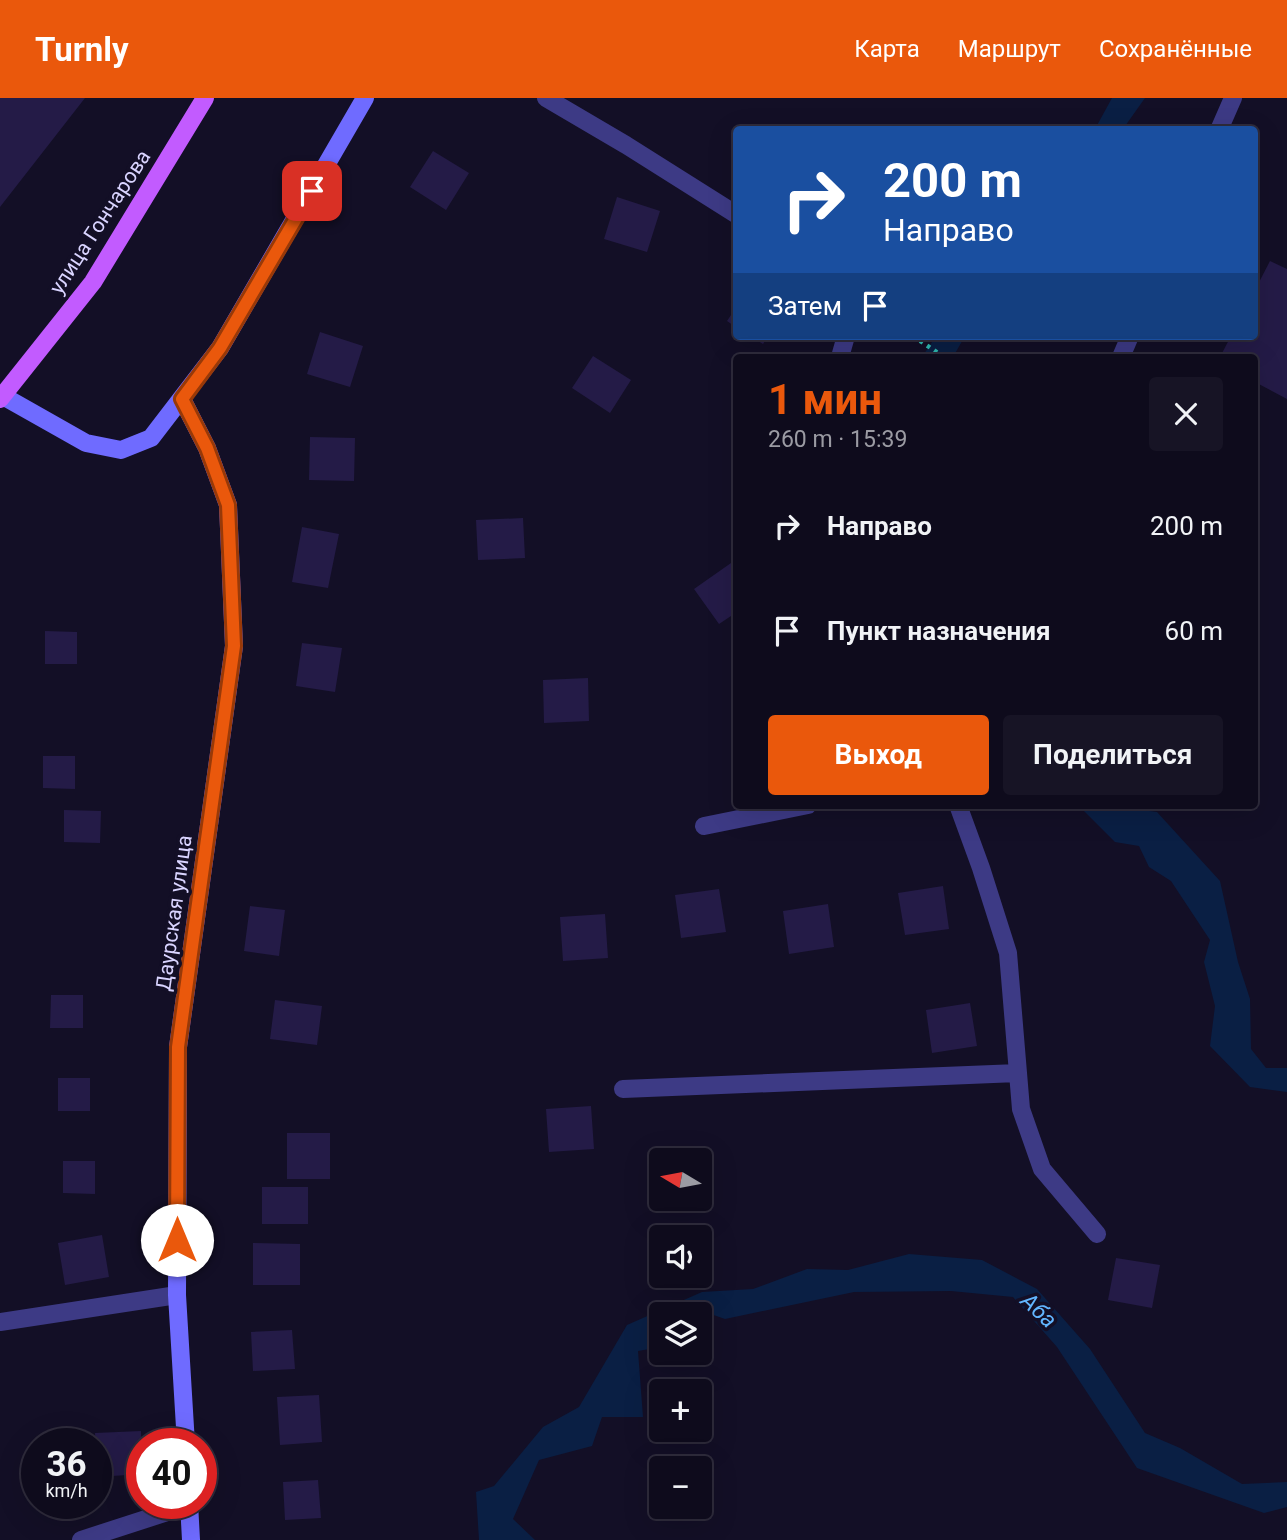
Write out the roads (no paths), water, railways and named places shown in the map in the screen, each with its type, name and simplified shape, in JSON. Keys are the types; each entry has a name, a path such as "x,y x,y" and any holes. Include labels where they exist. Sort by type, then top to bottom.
{"main road":[{"name":"улица Гончарова","path":"1,398 93,282 205,98"}],"street":[{"path":"1,398 86,443 121,450 151,438 220,348 365,98"},
{"path":"546,98 733,212"},
{"path":"1221,126 1233,98"},
{"name":"Даурская улица","path":"182,399 207,448 228,505 234,646 178,1047 177,1295 185,1428"},
{"path":"705,826 788,809"},
{"path":"959,809 981,868 1007,953 1021,1109 1042,1169 1097,1234"},
{"path":"623,1089 1018,1073"},
{"path":"0,1322 177,1295"},
{"path":"81,1540 144,1519"},
{"path":"190,1519 191,1540"}],"water":[{"path":"1112,98 1145,98 1125,126 1097,126"},
{"path":"933,340 963,340 955,354 924,354"},
{"path":"1082,809 1135,809 1157,812 1220,881 1238,962 1250,999 1251,1049 1266,1068 1287,1068 1287,1092 1250,1087 1210,1046 1215,1006 1204,962 1210,940 1171,881 1149,867 1139,846 1115,842"},
{"name":"Аба","path":"909,1254 982,1260 1037,1289 1090,1349 1145,1433 1180,1448 1242,1484 1287,1482 1287,1507 1264,1513 1137,1468 1057,1347 1013,1297 951,1291 854,1292 725,1319 712,1314 712,1302 679,1302 702,1292 753,1289 807,1269 848,1270"},
{"path":"649,1315 649,1349 638,1351 643,1417 602,1417 592,1446 539,1460 513,1519 535,1540 479,1540 476,1492 494,1486 543,1427 579,1407 627,1325"}]}
